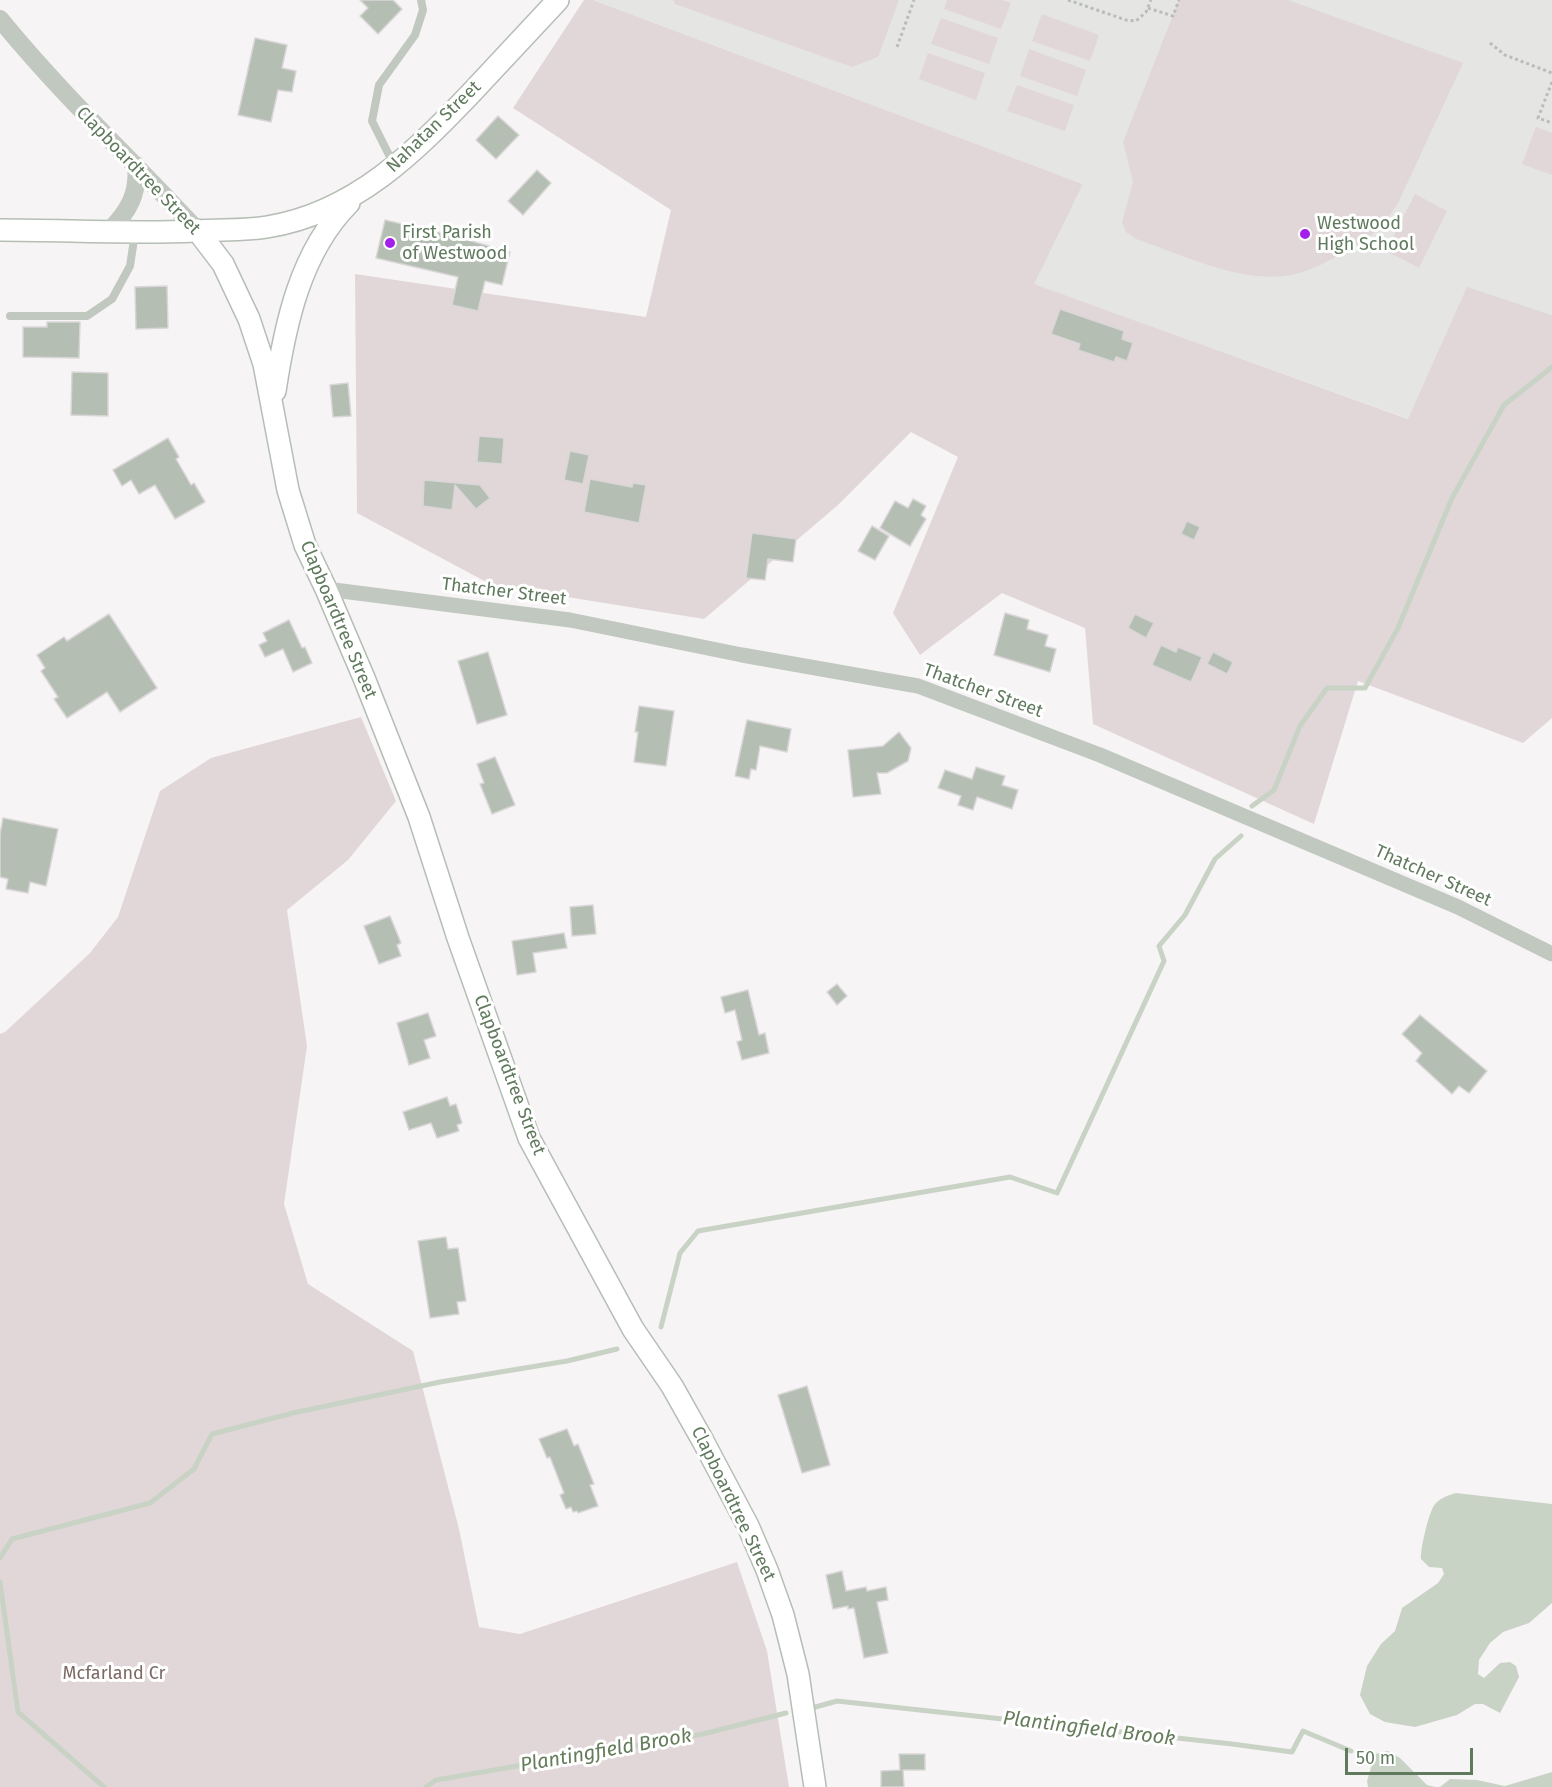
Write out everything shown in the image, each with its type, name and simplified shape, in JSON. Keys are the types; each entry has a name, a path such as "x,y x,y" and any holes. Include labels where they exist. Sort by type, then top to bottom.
{"main road":[{"name":"Nahatan Street","path":"0,230 234,231 269,227 312,215 360,192 395,167 439,127 558,0"},
{"name":"Clapboardtree Street","path":"273,406 280,355 291,306 323,235 335,217 360,192"},
{"name":"Clapboardtree Street","path":"197,230 223,264 249,319 264,364 288,490 304,545 326,589 420,816 458,938 529,1138 633,1329 672,1386 704,1441 767,1570 783,1615 798,1674 815,1787"}],"street":[{"name":"Clapboardtree Street","path":"0,19 72,102 197,230"},
{"path":"109,231 134,199 138,181 136,165"},
{"name":"Thatcher Street","path":"326,589 570,620 742,655 918,686 1101,755 1458,907 1552,954"}],"lane":[{"path":"395,167 372,121 379,85 415,35 423,10 421,0"},
{"path":"10,316 87,316 112,299 130,266 136,231"}],"path":[{"path":"897,46 914,0"},
{"path":"1068,0 1126,20 1136,21 1143,17 1151,0"},
{"path":"1148,8 1173,16 1179,0"},
{"path":"1490,43 1505,55 1552,73"},
{"path":"1552,82 1538,118 1552,123"}],"shaded area":[{"name":"Westwood High School","path":"593,0 1552,0 1552,315 1467,288 1409,419 1033,284 1083,184"},
{"path":"1456,1493 1552,1504 1552,1603 1529,1623 1503,1632 1490,1643 1479,1660 1478,1674 1484,1678 1500,1663 1510,1662 1516,1666 1519,1677 1500,1713 1483,1704 1475,1704 1457,1715 1415,1727 1385,1722 1370,1714 1360,1695 1367,1666 1381,1644 1395,1631 1402,1608 1438,1583 1444,1574 1442,1568 1429,1567 1421,1559 1422,1548 1435,1504 1442,1498"},
{"path":"1388,1751 1400,1758 1427,1785 1435,1787 1368,1787 1367,1781 1375,1754"},
{"path":"1552,1772 1552,1787 1440,1787 1450,1779 1477,1780 1505,1786"}],"green space":[{"path":"584,0 593,0 1083,184 1034,284 1408,419 1467,287 1552,315 1552,718 1523,743 1358,681 1314,824 1093,724 1085,628 1002,593 920,655 893,613 958,457 911,432 838,505 704,619 492,585 357,513 355,274 646,317 671,210 513,108"},
{"path":"673,0 899,0 878,57 852,67 675,4"},
{"path":"947,0 1002,0 1011,3 1001,29 944,9"},
{"path":"1179,0 1288,0 1463,63 1398,203 1386,221 1374,233 1321,265 1280,277 1238,273 1217,268 1136,239 1126,232 1122,222 1133,182 1123,142"},
{"path":"1042,14 1099,35 1090,61 1032,41"},
{"path":"941,18 998,38 989,64 931,44"},
{"path":"1029,49 1086,70 1077,96 1020,76"},
{"path":"928,53 985,73 976,100 919,79"},
{"path":"1017,85 1074,105 1065,131 1007,111"},
{"path":"1536,127 1552,133 1552,175 1522,164"},
{"path":"1415,194 1447,211 1419,268 1386,251"},
{"name":"Mcfarland Cr","path":"361,717 396,801 348,860 287,910 307,1046 284,1204 308,1284 413,1351 459,1529 479,1627 520,1634 737,1562 767,1651 789,1787 0,1787 0,1034 5,1032 90,953 118,917 160,791 211,758"}],"building":[{"path":"360,0 393,0 402,9 378,34 360,16 368,8"},
{"path":"255,38 287,45 282,68 296,71 292,92 278,90 271,122 238,115"},
{"path":"498,116 519,135 496,159 476,140"},
{"path":"537,170 551,183 523,215 508,201"},
{"path":"385,220 510,252 502,285 485,281 478,311 452,305 458,277 376,258"},
{"path":"167,286 168,328 136,329 135,287"},
{"path":"1060,309 1124,331 1122,339 1133,343 1127,361 1116,357 1114,362 1078,350 1080,344 1051,334"},
{"path":"47,322 80,322 79,358 23,357 23,327 47,327"},
{"path":"72,372 108,373 108,416 71,415"},
{"path":"348,383 351,416 333,417 330,385"},
{"path":"479,436 504,438 502,464 477,462"},
{"path":"168,438 179,457 176,459 191,485 194,483 205,502 175,519 155,485 139,494 131,480 122,486 113,470"},
{"path":"570,451 589,455 583,484 564,480"},
{"path":"590,479 632,487 633,483 646,485 639,523 584,512"},
{"path":"424,480 480,485 490,498 476,509 455,485 452,510 423,506"},
{"path":"913,499 926,506 921,515 926,519 910,546 880,528 895,501 908,508"},
{"path":"1187,521 1200,527 1194,540 1181,534"},
{"path":"872,526 889,536 875,560 858,551"},
{"path":"752,533 796,539 793,562 768,559 765,580 746,578"},
{"path":"1005,613 1029,620 1027,629 1048,635 1045,646 1056,649 1050,672 994,655"},
{"path":"109,614 157,688 120,712 107,692 67,718 54,699 58,697 41,671 45,668 37,655 64,637 67,641"},
{"path":"1135,614 1154,623 1146,638 1128,628"},
{"path":"289,620 312,663 293,672 283,649 265,657 259,645 267,641 263,633"},
{"path":"1161,645 1176,652 1178,647 1202,657 1191,682 1152,665"},
{"path":"488,652 507,715 477,724 458,661"},
{"path":"1213,652 1233,662 1227,674 1207,664"},
{"path":"639,706 674,711 666,766 634,762"},
{"path":"747,720 791,729 787,752 760,746 756,770 751,769 749,779 735,776"},
{"path":"899,732 911,748 908,761 887,773 877,773 881,794 853,797 848,750 883,746"},
{"path":"495,757 515,805 492,814 480,784 484,783 477,764"},
{"path":"976,767 1005,776 1002,785 1018,790 1012,809 977,797 973,810 958,805 961,796 938,788 945,770 972,779"},
{"path":"3,818 58,829 46,886 30,882 28,893 6,889 8,879 0,877 0,834"},
{"path":"593,905 596,934 572,936 570,907"},
{"path":"390,916 401,943 397,945 401,956 379,964 364,926"},
{"path":"564,933 567,948 533,953 536,972 517,975 512,941"},
{"path":"837,984 847,996 837,1005 827,992"},
{"path":"748,990 759,1035 765,1033 769,1053 742,1060 737,1042 742,1040 735,1010 725,1013 721,997"},
{"path":"428,1013 436,1036 424,1040 430,1058 409,1065 397,1023"},
{"path":"1420,1015 1487,1071 1469,1093 1459,1086 1452,1094 1416,1061 1422,1053 1402,1034"},
{"path":"447,1097 450,1106 456,1104 462,1123 457,1125 459,1131 437,1138 431,1123 409,1130 403,1112"},
{"path":"446,1237 448,1249 458,1248 466,1301 457,1302 459,1314 430,1318 418,1241"},
{"path":"807,1386 830,1465 802,1473 778,1395"},
{"path":"567,1429 574,1446 578,1444 594,1484 590,1485 598,1506 578,1513 573,1512 571,1507 566,1509 560,1495 564,1493 550,1457 547,1458 539,1439"},
{"path":"842,1571 846,1591 866,1587 867,1591 886,1587 888,1600 877,1602 888,1653 864,1658 854,1608 848,1609 848,1606 833,1609 826,1575"},
{"path":"899,1754 925,1754 925,1770 903,1770 904,1787 881,1787 881,1771 900,1770"}],"waterway":[{"path":"1252,806 1274,790 1300,726 1327,688 1365,688 1398,628 1452,498 1504,405 1552,367"},
{"path":"661,1327 680,1253 698,1231 1010,1177 1057,1193 1164,961 1159,946 1185,915 1215,859 1241,836"},
{"path":"0,1558 12,1539 150,1503 194,1469 212,1434 293,1413 440,1382 567,1361 617,1349"},
{"path":"0,1582 18,1712 104,1787"},
{"name":"Plantingfield Brook","path":"812,1708 837,1701 1292,1752 1303,1731 1351,1751"},
{"name":"Plantingfield Brook","path":"426,1787 436,1780 703,1734 786,1713"}],"place":[{"name":"Westwood High School","path":"1305,234"},
{"name":"First Parish of Westwood","path":"390,243"}]}
